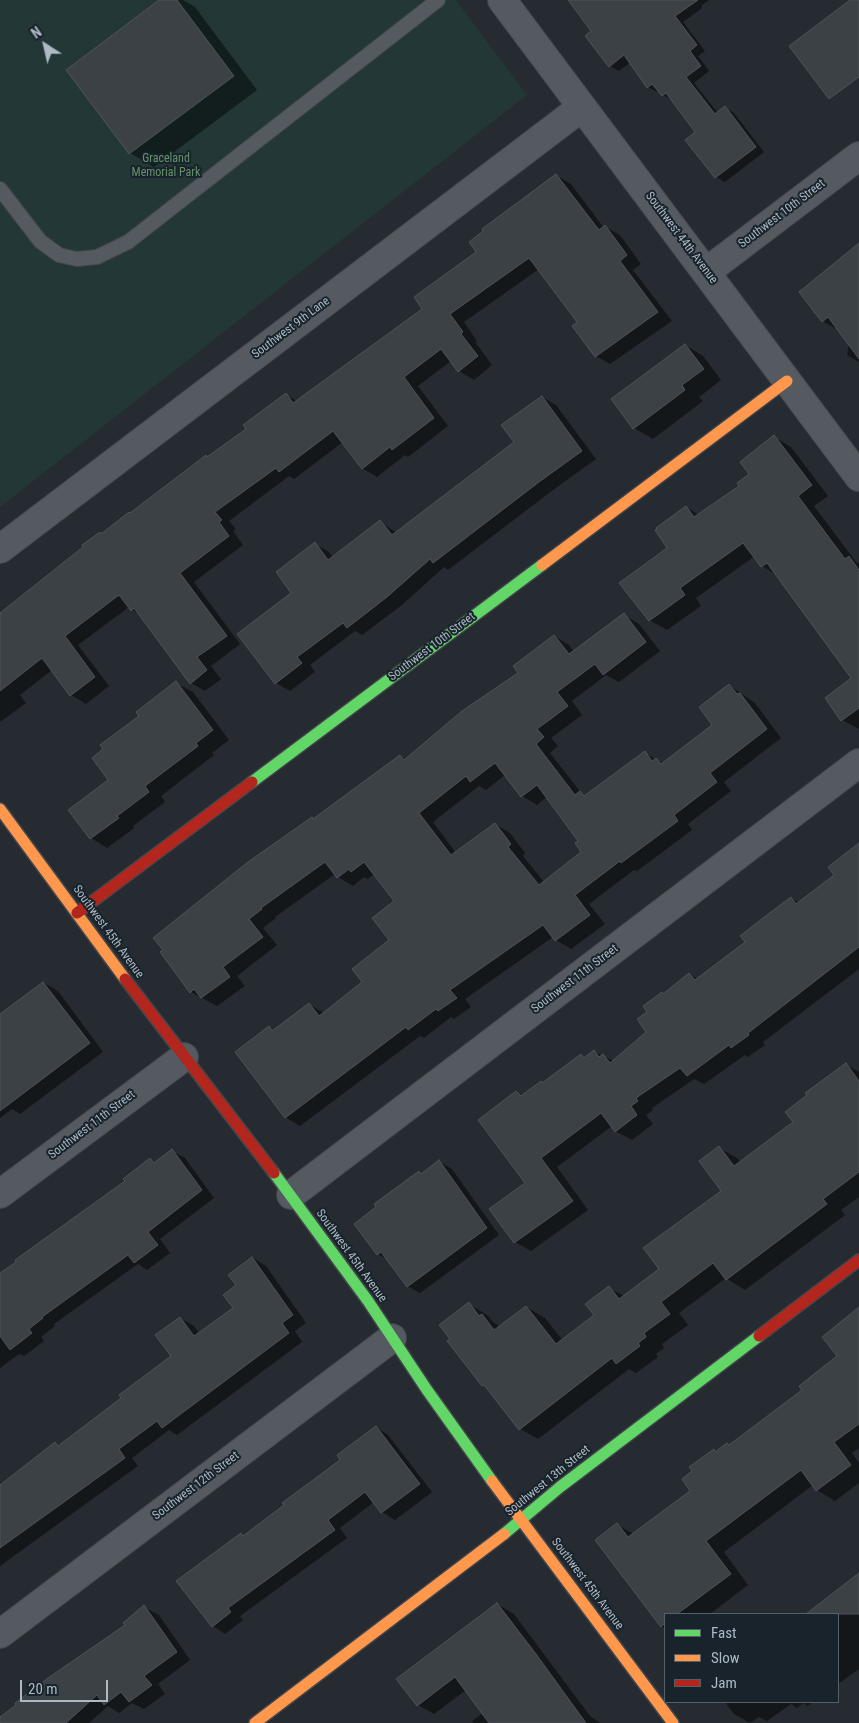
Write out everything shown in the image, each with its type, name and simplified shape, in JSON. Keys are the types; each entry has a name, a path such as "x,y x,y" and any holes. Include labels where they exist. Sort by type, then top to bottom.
{"street":[{"name":"Southwest 44th Avenue","path":"502,0 859,477"},
{"name":"Southwest 9th Lane","path":"0,549 582,107"},
{"name":"Southwest 10th Street","path":"706,272 859,156"},
{"name":"Southwest 10th Street","path":"77,912 787,381"},
{"name":"Southwest 11th Street","path":"291,1195 859,764"},
{"name":"Southwest 45th Avenue","path":"0,809 184,1057 291,1195 368,1301 446,1418 673,1723"},
{"name":"Southwest 11th Street","path":"0,1194 184,1057"},
{"name":"Southwest 13th Street","path":"255,1723 493,1543 560,1487 859,1260"},
{"name":"Southwest 12th Street","path":"0,1634 392,1338"}],"lane":[{"path":"0,189 40,241 59,255 77,259 97,257 128,242 438,0"}],"green space":[{"name":"Graceland Memorial Park","path":"0,0 456,0 527,95 0,507"}],"building":[{"path":"159,0 177,0 234,76 129,154 66,70"},
{"path":"568,0 698,0 675,16 697,45 690,51 701,66 686,77 715,114 725,106 756,147 715,178 685,140 695,132 666,93 662,96 652,84 647,88 624,55 609,67 585,36 591,31"},
{"path":"850,0 859,0 859,77 829,99 789,46"},
{"path":"556,174 599,230 605,225 627,255 620,261 658,312 595,357 572,326 577,322 529,258 450,314 463,332 461,334 478,356 458,372 441,349 404,377 434,418 392,450 390,447 362,469 333,431 279,472 276,468 215,512 222,520 219,522 229,536 180,573 227,636 197,657 207,670 190,684 134,608 131,611 119,595 65,636 95,677 70,696 42,658 0,691 0,613 83,547 82,545 100,532 101,534 206,455 207,457 246,429 243,425 286,393 293,403 422,309 414,297 476,252 469,242 483,231 482,229"},
{"path":"859,243 859,359 828,317 822,322 799,292"},
{"path":"685,344 704,369 682,385 685,390 633,429 611,399"},
{"path":"542,396 582,451 433,563 430,559 387,597 347,628 343,623 297,657 302,663 275,684 237,634 291,593 276,572 315,542 328,560 380,520 392,535 514,442 501,425"},
{"path":"774,435 812,485 798,496 845,559 849,556 859,570 859,708 841,721 825,698 851,678 767,563 761,567 743,543 680,588 685,595 649,621 619,583 667,548 655,530 656,528 686,506 694,517 739,486 737,483 749,474 740,462"},
{"path":"624,613 646,642 603,675 595,664 557,692 568,706 537,729 544,737 536,744 575,795 580,791 584,796 645,751 652,761 656,758 661,764 712,725 699,707 729,684 737,694 740,693 767,729 710,773 717,782 674,815 678,821 575,895 590,915 555,941 543,925 450,990 457,998 438,1011 436,1009 408,1030 406,1027 285,1118 235,1052 269,1026 272,1031 309,1003 319,1016 362,982 352,969 389,940 372,918 394,901 364,862 351,872 349,869 337,878 325,862 261,908 249,919 263,937 223,967 230,977 201,998 194,989 190,993 160,952 163,950 153,938 248,862 312,817 313,819 400,755 404,760 462,711 518,673 513,666 554,635 569,654","holes":["495,763 521,797 537,785 578,841 575,843 581,852 539,885 508,847 511,844 495,823 451,855 419,813 466,776 470,782"]},
{"path":"176,681 213,730 196,743 198,746 145,786 149,792 117,816 119,818 90,839 68,810 108,780 92,758 103,749 100,745 139,716 136,712"},
{"path":"859,843 859,947 731,1048 729,1045 687,1076 680,1068 636,1098 638,1101 631,1106 637,1115 615,1132 601,1113 541,1158 573,1201 514,1243 489,1209 525,1183 478,1120 516,1091 521,1096 581,1054 584,1058 594,1050 599,1057 603,1054 610,1063 646,1032 637,1019 647,1012 643,1006 662,992 663,994 689,973 695,980 745,942 740,936 791,897 796,904 834,875 828,867"},
{"path":"43,982 90,1043 0,1111 0,1014"},
{"path":"846,1063 859,1081 859,1172 823,1199 827,1204 726,1280 713,1263 661,1302 670,1314 644,1333 646,1337 638,1343 640,1346 616,1364 612,1358 519,1430 447,1341 450,1339 439,1325 469,1302 479,1316 482,1314 494,1330 526,1306 556,1344 594,1315 585,1304 609,1286 619,1299 659,1269 643,1248 721,1191 699,1161 719,1146 734,1166 793,1122 785,1112 807,1095 805,1093"},
{"path":"172,1149 202,1190 148,1232 158,1245 134,1263 128,1255 42,1317 29,1329 32,1333 10,1350 0,1336 0,1273 16,1262 15,1260 125,1181 123,1179 150,1158 154,1163"},
{"path":"439,1160 487,1228 407,1287 381,1252 377,1255 354,1224 376,1207 374,1204 419,1171 421,1174"},
{"path":"252,1257 293,1315 282,1323 289,1333 162,1428 157,1421 119,1449 125,1458 0,1548 0,1485 55,1442 58,1446 121,1398 119,1395 171,1356 155,1335 180,1317 194,1336 233,1308 223,1295 236,1285 228,1275"},
{"path":"859,1307 859,1424 834,1442 851,1465 816,1491 801,1470 706,1541 731,1574 678,1613 664,1613 664,1624 661,1627 595,1540 617,1523 628,1537 690,1491 682,1479 692,1471 689,1467 714,1449 715,1452 727,1443 729,1445 802,1390 799,1386 837,1356 822,1337"},
{"path":"376,1426 420,1484 381,1513 365,1492 328,1520 335,1530 228,1608 231,1612 212,1627 176,1581 241,1533 243,1536 284,1505 282,1503 340,1460 337,1455"},
{"path":"859,1573 859,1614 807,1613"},
{"path":"497,1603 586,1723 489,1723 455,1677 417,1706 396,1679"},
{"path":"144,1605 177,1652 144,1676 152,1685 129,1702 121,1692 104,1705 97,1695 66,1723 0,1723 0,1717 16,1705 15,1703 125,1625 123,1623"}],"traffic: fast":[{"path":"252,782 542,565"},
{"path":"274,1173 368,1301 427,1390 492,1481"},
{"path":"504,1534 560,1487 759,1336"}],"traffic: slow":[{"path":"542,565 787,381"},
{"path":"0,809 125,979"},
{"path":"492,1481 673,1723"},
{"path":"255,1723 504,1534"}],"traffic: jam":[{"path":"77,913 252,782"},
{"path":"125,979 274,1173"},
{"path":"759,1336 859,1260"}]}
